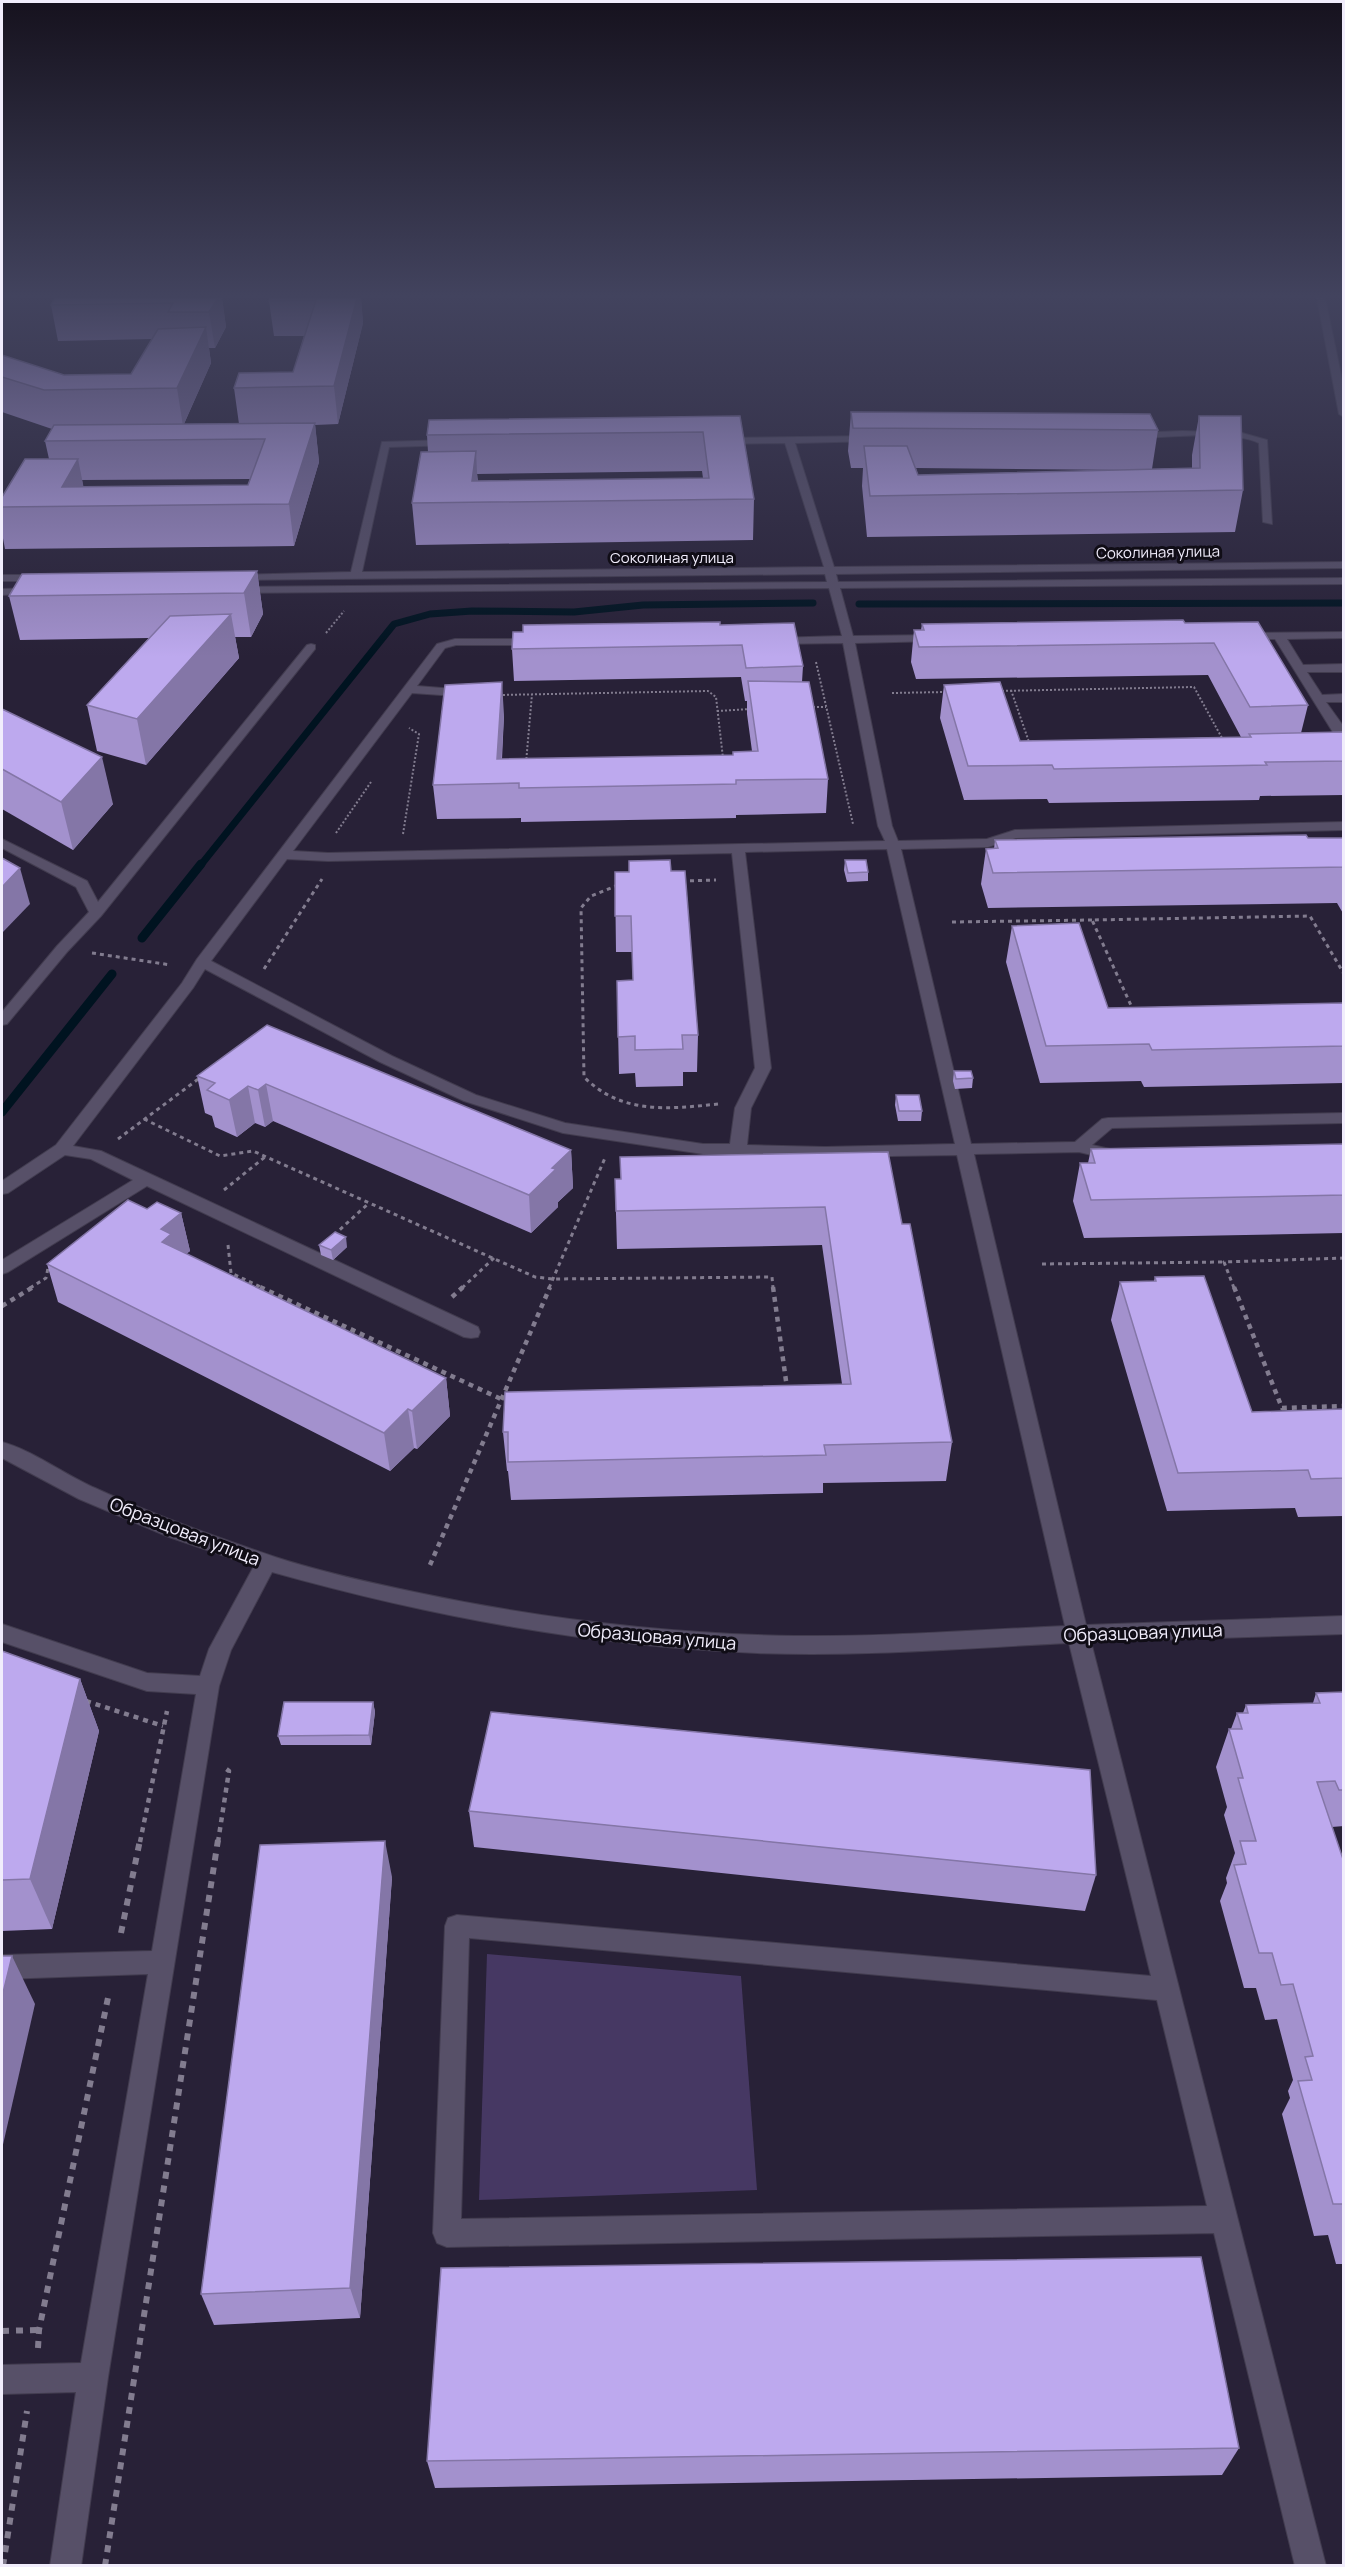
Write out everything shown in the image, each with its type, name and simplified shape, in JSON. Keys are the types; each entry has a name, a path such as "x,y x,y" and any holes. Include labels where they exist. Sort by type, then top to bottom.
{"street":[{"path":"1119,436 1237,435 1261,439 1264,442 1268,522"},
{"path":"706,441 883,439"},
{"path":"789,440 830,571 848,639 885,826 893,845 1078,1634 1311,2565"},
{"path":"356,576 385,444 456,443"},
{"name":"Соколиная улица","path":"226,577 1344,565"},
{"path":"2,579 61,578"},
{"name":"Соколиная улица","path":"223,590 1344,581"},
{"path":"2,592 48,591"},
{"path":"1232,636 1344,635"},
{"path":"1279,636 1338,731 1344,731"},
{"path":"765,641 949,638"},
{"path":"2,1189 62,1149 188,985 199,966 441,646 553,642"},
{"path":"2,1021 62,949 96,913 311,647"},
{"path":"1299,669 1344,669"},
{"path":"408,689 483,695"},
{"path":"1317,699 1344,698"},
{"path":"282,855 328,857 988,843 1015,834 1344,826"},
{"path":"2,843 82,884 96,913"},
{"path":"988,843 1008,854"},
{"path":"738,849 763,1068 743,1108 738,1150"},
{"path":"199,966 470,1098 563,1128 703,1149 825,1152 1079,1147 1111,1155 1134,1155"},
{"path":"1079,1147 1108,1123 1344,1118"},
{"path":"62,1149 95,1155 471,1332"},
{"path":"2,1268 146,1179"},
{"name":"Образцовая улица","path":"2,1449 103,1500 176,1530 267,1562 359,1588 456,1610 556,1626 660,1638 759,1644 861,1644 1344,1625"},
{"path":"65,2565 93,2377 208,1686 220,1649 267,1562"},
{"path":"2,1633 147,1682 208,1686"},
{"path":"1167,1989 457,1926 447,2233 1225,2218"},
{"path":"2,1967 163,1962"},
{"path":"2,2379 93,2377"}],"path":[{"path":"311,647 331,629 348,605"},
{"path":"812,641 858,845"},
{"path":"987,691 1194,687 1225,744"},
{"path":"1011,690 1031,748"},
{"path":"483,695 711,692 716,697 724,761"},
{"path":"892,693 952,692"},
{"path":"526,765 532,694"},
{"path":"804,707 826,707"},
{"path":"717,711 760,709"},
{"path":"403,836 419,734 409,728"},
{"path":"672,881 741,880"},
{"path":"626,881 590,896 582,902 580,908 584,1077 590,1083 626,1104 636,1107 682,1108 714,1104 743,1108"},
{"path":"952,922 1310,916 1344,974"},
{"path":"1092,920 1135,1015"},
{"path":"62,949 199,966"},
{"path":"95,1155 208,1072"},
{"path":"430,1565 614,1135"},
{"path":"203,1206 265,1156"},
{"path":"310,1257 369,1203"},
{"path":"433,1315 494,1258"},
{"path":"1042,1264 1344,1258"},
{"path":"1224,1262 1282,1408 1344,1406"},
{"path":"3,2565 39,2330 173,1684"},
{"path":"77,1698 163,1726"},
{"path":"105,2565 229,1771 220,1765"},
{"path":"2,2331 39,2330"}],"shaded area":[{"path":"487,1954 741,1976 757,2190 479,2200"}],"building":[{"path":"740,418 754,499 412,503 421,452 476,451 472,481 709,478 703,432 427,435 429,420"},
{"path":"852,418 1152,418 1158,430 853,428"},
{"path":"1199,418 1241,418 1243,490 870,496 864,446 907,446 918,475 1200,468"},
{"path":"315,423 289,504 2,507 2,497 25,459 78,459 62,487 248,485 265,439 45,441 54,425"},
{"path":"257,571 244,593 9,596 22,574"},
{"path":"231,614 137,719 87,705 170,616"},
{"path":"1183,620 1185,623 1258,622 1308,705 1250,707 1214,643 919,647 914,630 924,630 922,624"},
{"path":"720,622 720,625 794,623 803,666 746,668 742,645 512,649 513,632 523,632 523,625"},
{"path":"748,681 809,682 828,779 736,780 736,784 519,788 519,783 433,785 445,685 502,682 497,759 733,755 733,752 758,751"},
{"path":"1000,682 1020,741 1251,737 1249,734 1344,732 1344,761 1265,762 1267,765 1054,769 1052,765 968,766 944,685"},
{"path":"2,709 102,757 61,802 2,769"},
{"path":"1306,835 1308,838 1344,838 1344,867 993,873 986,849 998,848 995,840"},
{"path":"2,858 20,868 2,887"},
{"path":"670,860 671,871 685,871 698,1035 682,1035 683,1049 635,1050 635,1036 618,1037 617,981 633,980 631,916 615,916 615,872 629,872 629,861"},
{"path":"845,860 866,860 868,872 848,873"},
{"path":"1079,923 1108,1008 1344,1003 1344,1046 1152,1050 1149,1044 1046,1046 1012,926"},
{"path":"267,1025 571,1150 552,1168 556,1169 529,1195 266,1084 258,1090 248,1086 229,1100 207,1090 215,1083 197,1076"},
{"path":"954,1071 971,1071 973,1078 956,1079"},
{"path":"896,1095 919,1095 922,1111 899,1111"},
{"path":"1344,1144 1344,1195 1091,1200 1080,1163 1095,1163 1091,1149"},
{"path":"888,1152 902,1224 910,1224 952,1442 824,1445 826,1455 508,1462 508,1432 503,1432 505,1392 851,1384 825,1207 616,1211 615,1179 621,1179 620,1157"},
{"path":"128,1200 147,1209 157,1202 181,1213 161,1229 171,1234 162,1242 446,1378 412,1411 408,1409 384,1433 47,1264"},
{"path":"335,1232 346,1237 331,1250 319,1245"},
{"path":"1204,1276 1252,1412 1344,1409 1344,1478 1311,1479 1308,1470 1178,1473 1120,1282 1156,1281 1155,1277"},
{"path":"2,1651 80,1679 30,1879 2,1880"},
{"path":"1344,1692 1344,1790 1339,1790 1335,1781 1317,1782 1344,1862 1344,2204 1333,2204 1298,2081 1312,2080 1305,2057 1313,2056 1293,1984 1281,1985 1272,1953 1259,1953 1234,1865 1246,1864 1240,1841 1256,1841 1238,1778 1243,1778 1229,1729 1242,1729 1237,1713 1248,1713 1246,1705 1320,1703 1316,1693"},
{"path":"284,1702 373,1702 369,1735 278,1736"},
{"path":"491,1712 1090,1770 1096,1875 469,1811"},
{"path":"385,1841 350,2288 201,2294 260,1845"},
{"path":"2,1956 12,1956 2,1997"},
{"path":"1201,2257 1239,2448 427,2461 441,2268"}],"waterway":[{"path":"200,866 394,624 430,614 472,611 574,612 643,605 813,603"},
{"path":"859,604 1344,603"},
{"path":"142,938 201,864"},
{"path":"2,1112 112,974"}]}
